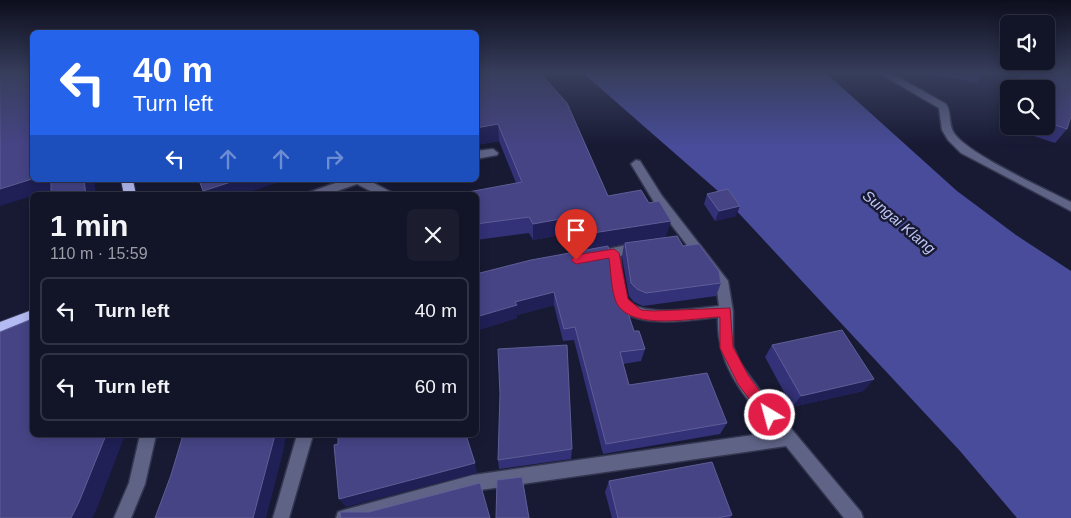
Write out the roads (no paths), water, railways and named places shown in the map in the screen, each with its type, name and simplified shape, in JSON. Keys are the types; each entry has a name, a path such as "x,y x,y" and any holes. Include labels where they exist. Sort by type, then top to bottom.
{"highway":[{"path":"0,329 30,317"}],"street":[{"path":"927,97 943,106 946,113 945,122 951,139 965,152 1071,207"},
{"path":"479,155 493,153"},
{"path":"636,164 658,199 722,281 726,293 726,348 743,379 789,438 856,518"},
{"path":"323,192 351,182"},
{"path":"361,182 381,192"},
{"path":"672,243 690,241"},
{"path":"586,258 653,245"},
{"path":"614,253 622,302 638,314 653,316 726,311"},
{"path":"122,518 136,484 148,437"},
{"path":"281,518 303,437"},
{"path":"344,518 473,483 789,438"}],"water":[{"name":"Sungai Klang","path":"611,97 853,97 957,191 1016,235 1071,271 1071,518 1017,518 960,451 719,192"}]}
